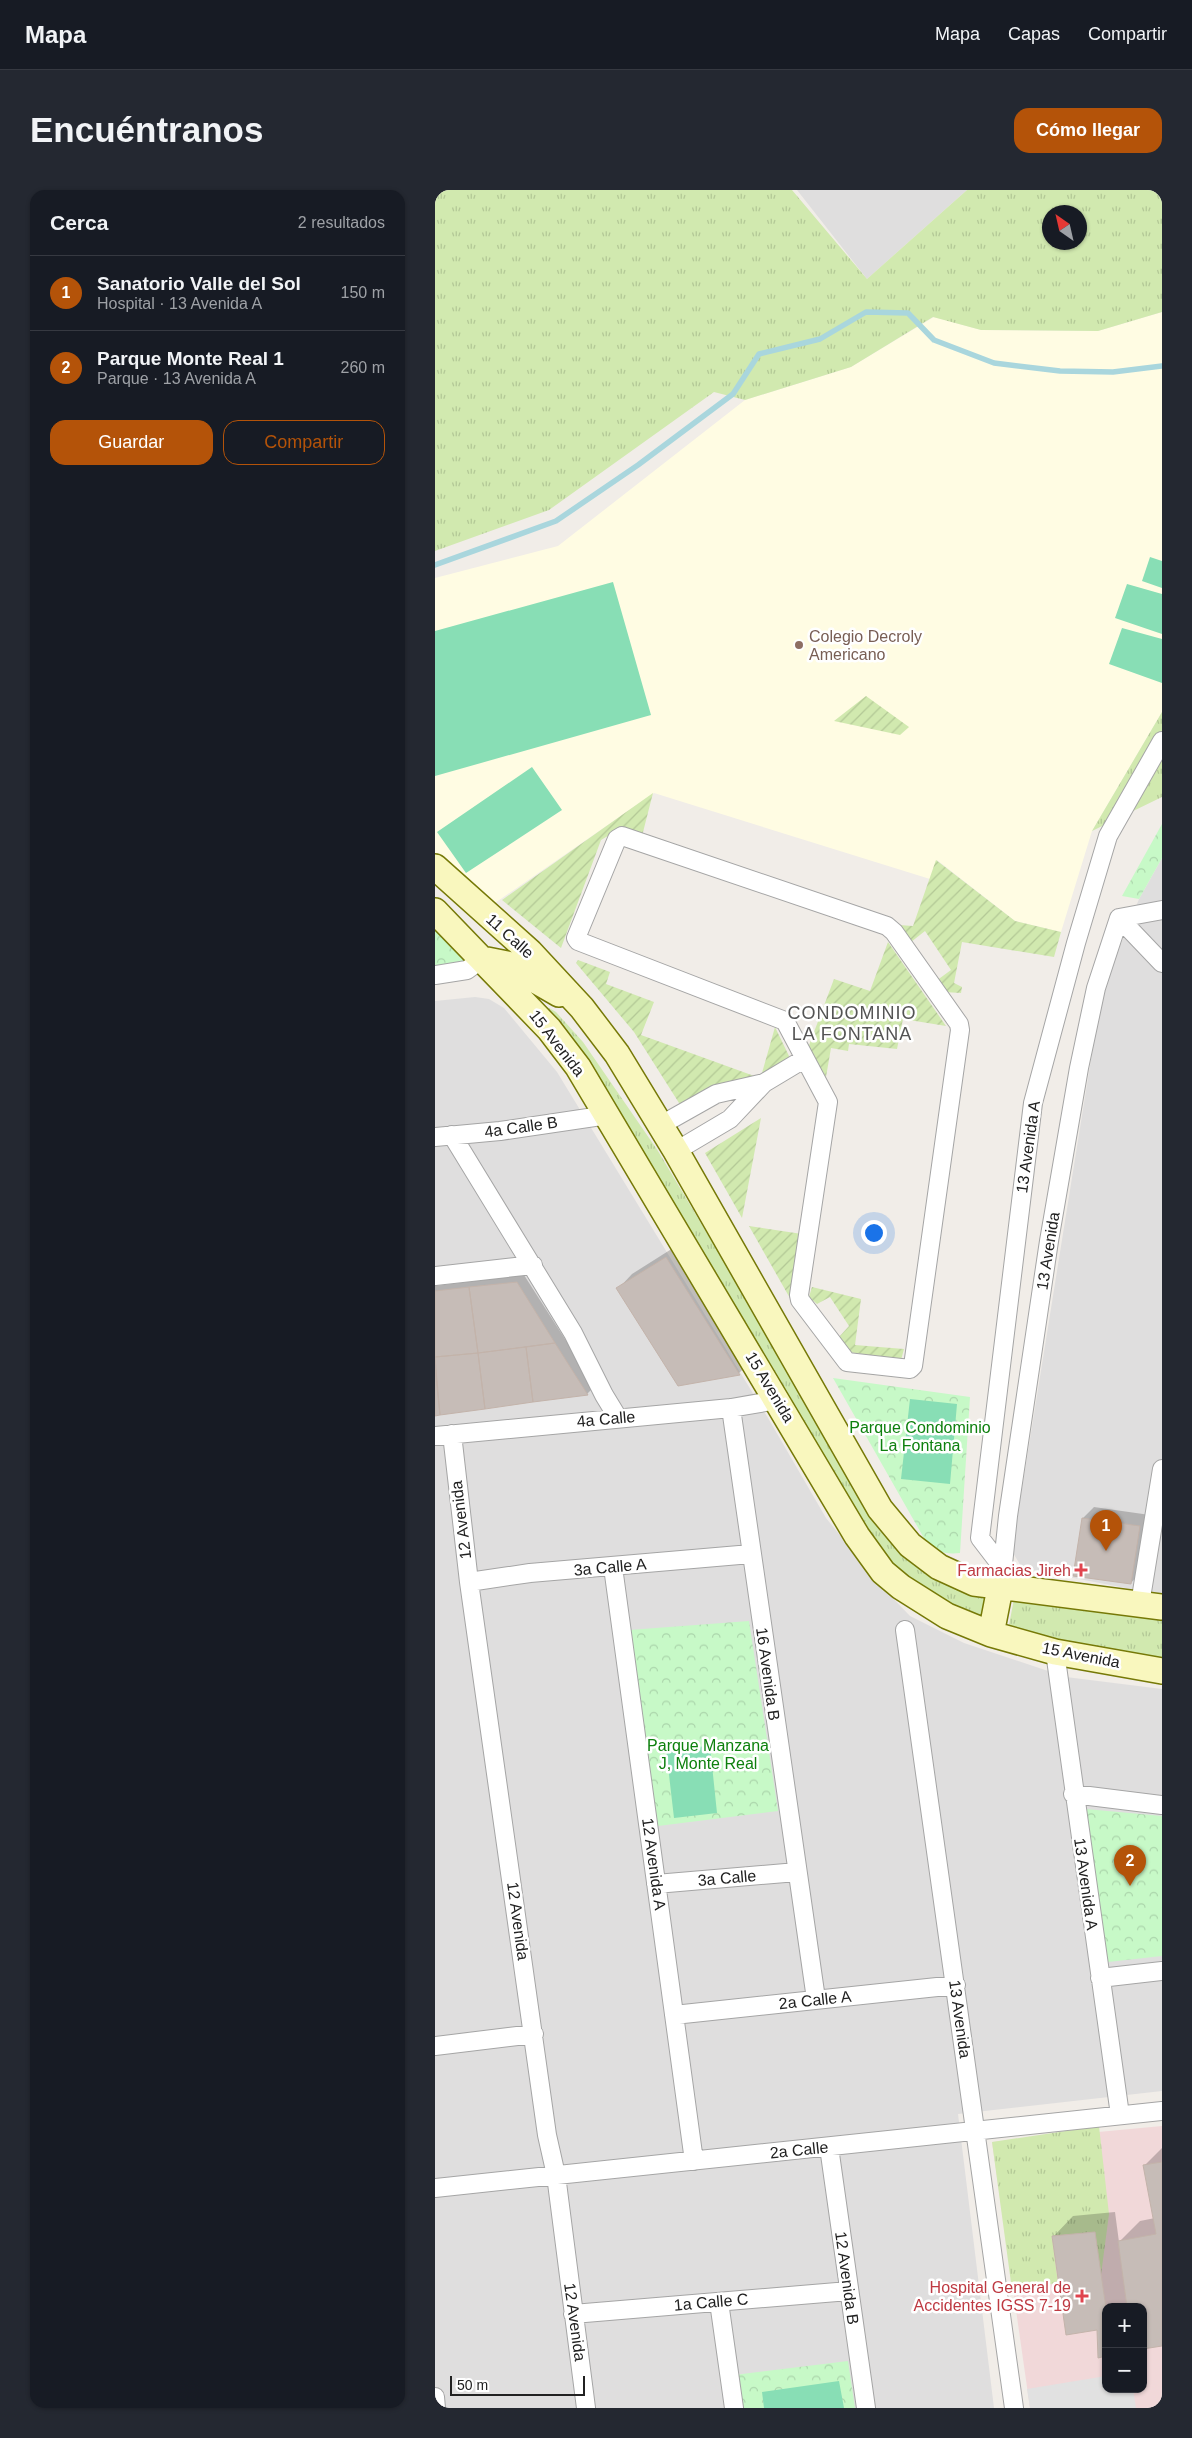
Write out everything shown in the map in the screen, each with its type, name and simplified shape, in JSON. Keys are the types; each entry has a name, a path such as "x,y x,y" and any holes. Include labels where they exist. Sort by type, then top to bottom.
{"main road":[{"name":"11 Calle","path":"435,867 529,952 582,1008"},
{"path":"435,911 482,959 507,964 582,1008"},
{"name":"15 Avenida","path":"482,959 549,1029 578,1067 857,1536 883,1572 901,1587 947,1616 991,1634 1055,1652 1162,1671"},
{"name":"15 Avenida","path":"582,1008 668,1121 683,1147 736,1256 880,1509 910,1546 939,1567 974,1583 1001,1578 1151,1606"},
{"path":"991,1634 1001,1578"}],"street":[{"name":"13 Avenida A","path":"1001,1578 979,1538 1033,1103 1076,943 1108,836 1162,741"},
{"path":"622,836 887,926 894,932 959,1024 960,1030 913,1366 910,1369 847,1362 800,1300 799,1295 828,1108 828,1102 804,1059 785,1021 780,1018 579,943 577,938 618,837 622,836"},
{"path":"1119,918 1162,910"},
{"name":"13 Avenida","path":"1001,1578 1009,1506 1047,1251 1077,1077 1096,988 1119,918"},
{"path":"1119,918 1162,963"},
{"path":"435,975 467,970 482,959"},
{"path":"683,1147 730,1119 764,1083 804,1059"},
{"path":"668,1121 716,1094 764,1083"},
{"name":"4a Calle B","path":"444,1136 607,1115"},
{"path":"444,1136 533,1265 573,1333 604,1395 618,1418"},
{"path":"435,1276 533,1265"},
{"name":"4a Calle","path":"443,1435 731,1408 777,1400"},
{"name":"16 Avenida B","path":"731,1408 816,1999"},
{"name":"12 Avenida","path":"443,1435 469,1582 547,2135 556,2175 586,2408"},
{"path":"1151,1606 1162,1469"},
{"name":"3a Calle A","path":"469,1582 530,1573 751,1554"},
{"name":"12 Avenida A","path":"613,1567 694,2161"},
{"name":"13 Avenida","path":"905,1630 1013,2408"},
{"name":"13 Avenida A","path":"1055,1652 1073,1794 1120,2116"},
{"path":"1073,1794 1162,1805"},
{"name":"3a Calle","path":"656,1884 797,1872"},
{"path":"1100,1978 1162,1971"},
{"name":"2a Calle A","path":"674,2015 955,1985"},
{"path":"435,2046 534,2034"},
{"name":"2a Calle","path":"435,2188 1162,2111"},
{"name":"12 Avenida B","path":"829,2147 866,2408"},
{"name":"1a Calle C","path":"573,2314 849,2291"},
{"path":"719,2302 734,2408"},
{"path":"435,2398 437,2408"}],"shaded area":[{"path":"797,190 967,190 867,279"},
{"name":"Colegio Decroly Americano","path":"1162,312 1162,712 1092,831 1061,932 1015,921 937,860 930,879 654,793 492,905 435,854 435,578 558,546 745,400 851,367 934,317 981,330 1098,331"},
{"path":"1162,858 1162,1595 1022,1568 1012,1551 1102,991 1139,899"},
{"path":"475,997 489,999 504,1008 557,1072 768,1418 826,1518 880,1585 910,1616 964,1643 1066,1677 1162,1689 1162,2091 958,2114 994,2408 435,2408 435,1001"},
{"path":"1162,2126 1162,2408 1030,2408 992,2142"},
{"path":"1102,2377 1102,2393 1134,2393 1136,2408 1030,2408 1027,2389"}],"green space":[{"path":"435,190 792,190 867,279 967,190 1162,190 1162,312 1098,331 981,330 933,317 851,367 745,400 714,392 549,510 435,551"},
{"path":"1150,557 1162,561 1162,588 1142,581"},
{"path":"613,582 651,715 435,776 435,631"},
{"path":"1127,584 1162,594 1162,634 1115,618"},
{"path":"1122,628 1162,639 1162,683 1109,664"},
{"path":"866,696 909,727 900,735 834,721"},
{"path":"1162,712 1162,797 1092,831"},
{"path":"532,767 562,810 466,873 437,832"},
{"path":"653,793 642,836 618,830 601,840 561,948 502,900"},
{"path":"1162,824 1162,858 1139,899 1122,896"},
{"path":"936,860 1015,921 1061,932 1054,957 962,942 954,983 962,987 961,993 944,992 936,981 951,970 925,931 911,942 899,925 913,926"},
{"path":"435,921 470,961 435,972"},
{"path":"888,942 946,1026 903,1019 897,1049 849,1044 848,1051 831,1048 826,1077 808,1048 834,979 870,991"},
{"path":"578,960 610,972 606,984 654,1002 641,1035 757,1077 686,1114 634,1032 576,963"},
{"path":"521,992 556,1012 583,1042 658,1151 802,1393 868,1510 898,1550 926,1574 965,1593 988,1599 985,1620 955,1612 894,1569 869,1536"},
{"path":"775,1027 789,1056 789,1064 760,1080"},
{"path":"761,1118 742,1218 705,1153"},
{"path":"749,1226 802,1234 791,1300"},
{"path":"812,1287 861,1299 855,1345 904,1349 901,1360 849,1352 839,1337 849,1326 830,1297 817,1304 809,1297"},
{"name":"Parque Condominio La Fontana","path":"833,1378 970,1397 960,1553 941,1551 925,1540"},
{"path":"910,1399 957,1404 950,1484 901,1479"},
{"path":"1014,1599 1162,1618 1162,1660 1008,1630"},
{"name":"Parque Manzana J, Monte Real","path":"749,1621 778,1811 658,1826 629,1630"},
{"path":"710,1746 717,1813 674,1818 666,1749"},
{"path":"1086,1809 1162,1816 1162,1956 1108,1962"},
{"path":"1099,2126 1109,2214 1101,2275 1095,2232 1052,2236 1058,2283 1012,2290 992,2142"},
{"path":"848,2361 855,2408 739,2408 734,2375"},
{"path":"839,2381 844,2408 764,2408 762,2392"}],"building":[{"path":"666,1257 740,1375 678,1386 616,1288"},
{"path":"517,1282 555,1343 478,1353 469,1287"},
{"path":"469,1287 478,1353 435,1357 435,1291"},
{"path":"555,1343 588,1395 533,1402 526,1347"},
{"path":"526,1347 533,1402 485,1409 478,1353"},
{"path":"478,1353 485,1409 440,1415 435,1357"},
{"path":"435,1368 440,1415 435,1416"},
{"path":"1082,1518 1140,1526 1131,1584 1073,1576"},
{"path":"1162,2162 1162,2346 1147,2348 1147,2303 1126,2303 1118,2241 1156,2234 1143,2165"},
{"name":"Hospital General de Accidentes IGSS 7-19","path":"1095,2232 1105,2303 1102,2303 1102,2357 1098,2358 1097,2330 1066,2335 1052,2236"}],"waterway":[{"path":"435,565 556,521 638,465 733,394 759,354 820,339 866,312 908,313 934,340 994,363 1060,371 1113,372 1162,366"}],"place":[{"name":"Colegio Decroly Americano","path":"799,645"},
{"name":"Sanatorio Valle del Sol","path":"1106,1551"},
{"name":"Farmacias Jireh","path":"1081,1570"},
{"name":"Parque Monte Real 1","path":"1130,1886"},
{"name":"Hospital General de Accidentes IGSS 7-19","path":"1082,2296"}],"district":[{"name":"CONDOMINIO LA FONTANA","path":"852,1023"}]}
